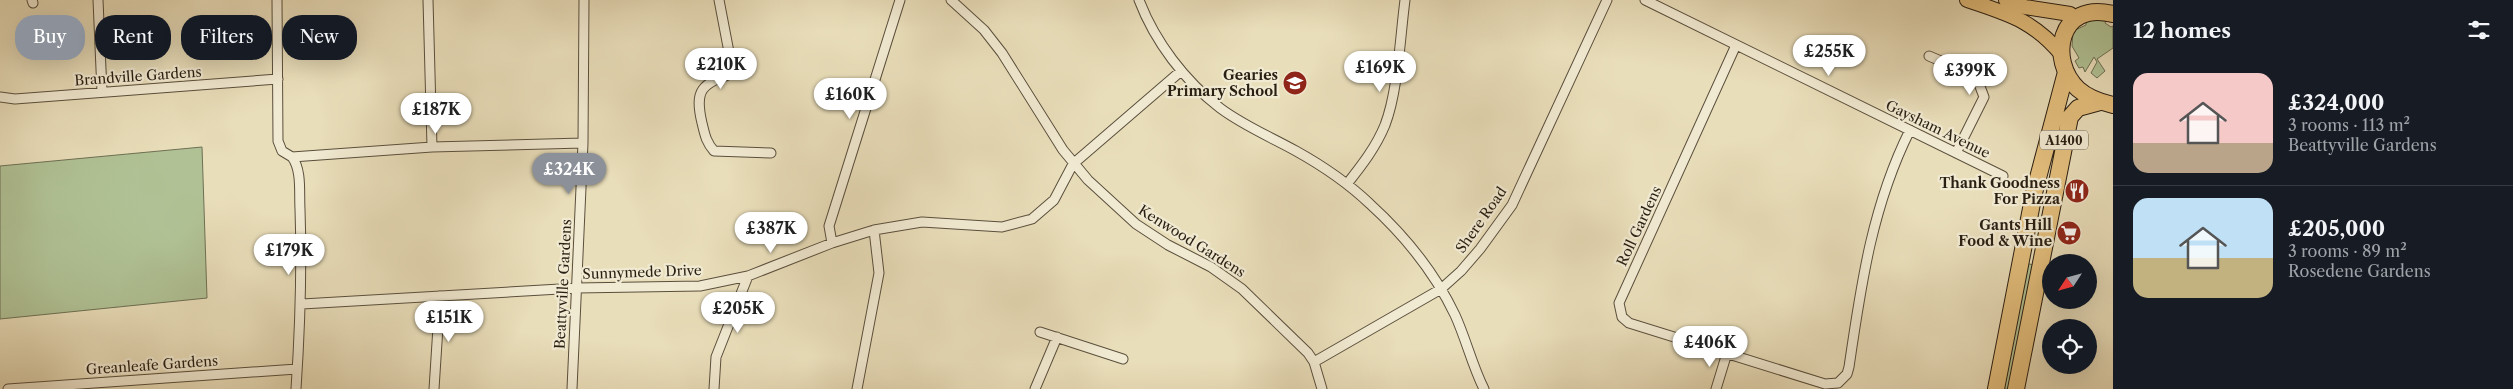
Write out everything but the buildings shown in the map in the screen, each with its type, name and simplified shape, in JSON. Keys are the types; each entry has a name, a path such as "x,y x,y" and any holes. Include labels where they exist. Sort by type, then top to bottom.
{"highway":[{"path":"2107,103 2077,88 2066,72 2062,55 2065,26 2074,8 2095,6 2109,9"},
{"name":"A1400","path":"1996,389 2034,192 2066,72"},
{"name":"A1400","path":"2016,389 2070,117 2078,108 2107,103"}],"main road":[{"path":"1967,0 2028,23 2052,43 2062,55"},
{"path":"2006,0 2034,9 2074,8"}],"street":[{"path":"98,0 102,92"},
{"path":"276,0 278,141 282,151 292,157 298,168 302,304 296,389"},
{"path":"428,0 432,147"},
{"name":"Beattyville Gardens","path":"572,389 583,143 584,0"},
{"path":"719,0 733,73 712,80 701,91 697,104 706,142 714,151 771,153"},
{"path":"832,243 829,226 900,0"},
{"name":"Kenwood Gardens","path":"951,0 984,30 1002,53 1073,164 1113,205 1136,224 1168,245 1210,267 1242,289 1314,362 1322,389"},
{"path":"1139,0 1156,35 1181,71 1221,108 1347,184 1396,230 1424,263 1441,289 1467,342 1477,375 1484,389"},
{"path":"1347,184 1371,152 1385,125 1392,95 1405,0"},
{"name":"Shere Road","path":"1314,362 1441,289 1480,249 1512,205 1607,0"},
{"name":"Gaysham Avenue","path":"1645,0 2002,176"},
{"name":"Roll Gardens","path":"1736,45 1618,303 1622,317 1629,323 1825,384 1832,385 1844,379 1849,367 1863,271 1872,229 1891,170 1910,130"},
{"path":"1929,56 1976,76 1984,98 1956,153"},
{"name":"Sunnymede Drive","path":"302,304 577,288 700,286 748,276 832,243 874,230 922,222 1002,227 1032,219 1054,200 1073,164 1181,71"},
{"name":"Brandville Gardens","path":"0,97 15,99 278,79"},
{"path":"292,157 432,147 583,143"},
{"path":"857,389 879,273 874,230"},
{"path":"714,389 716,357 748,276"},
{"path":"434,389 440,296"},
{"path":"1040,332 1124,360"},
{"path":"1035,389 1057,337"},
{"path":"1716,389 1727,353"},
{"name":"Greanleafe Gardens","path":"8,389 297,369"}],"green space":[{"path":"2086,19 2106,21 2105,23 2111,27 2113,26 2113,48 2097,59 2105,71 2097,78 2091,73 2097,62 2094,57 2085,72 2083,67 2079,68 2075,61 2079,58 2072,46 2073,31 2086,25"},
{"path":"202,147 207,298 0,319 0,166"},
{"path":"2025,263 2034,265 2010,389 2002,389"}],"place":[{"name":"Gearies Primary School","path":"1295,83"},
{"name":"Thank Goodness For Pizza","path":"2077,191"},
{"name":"Gants Hill Food & Wine","path":"2069,233"}]}
